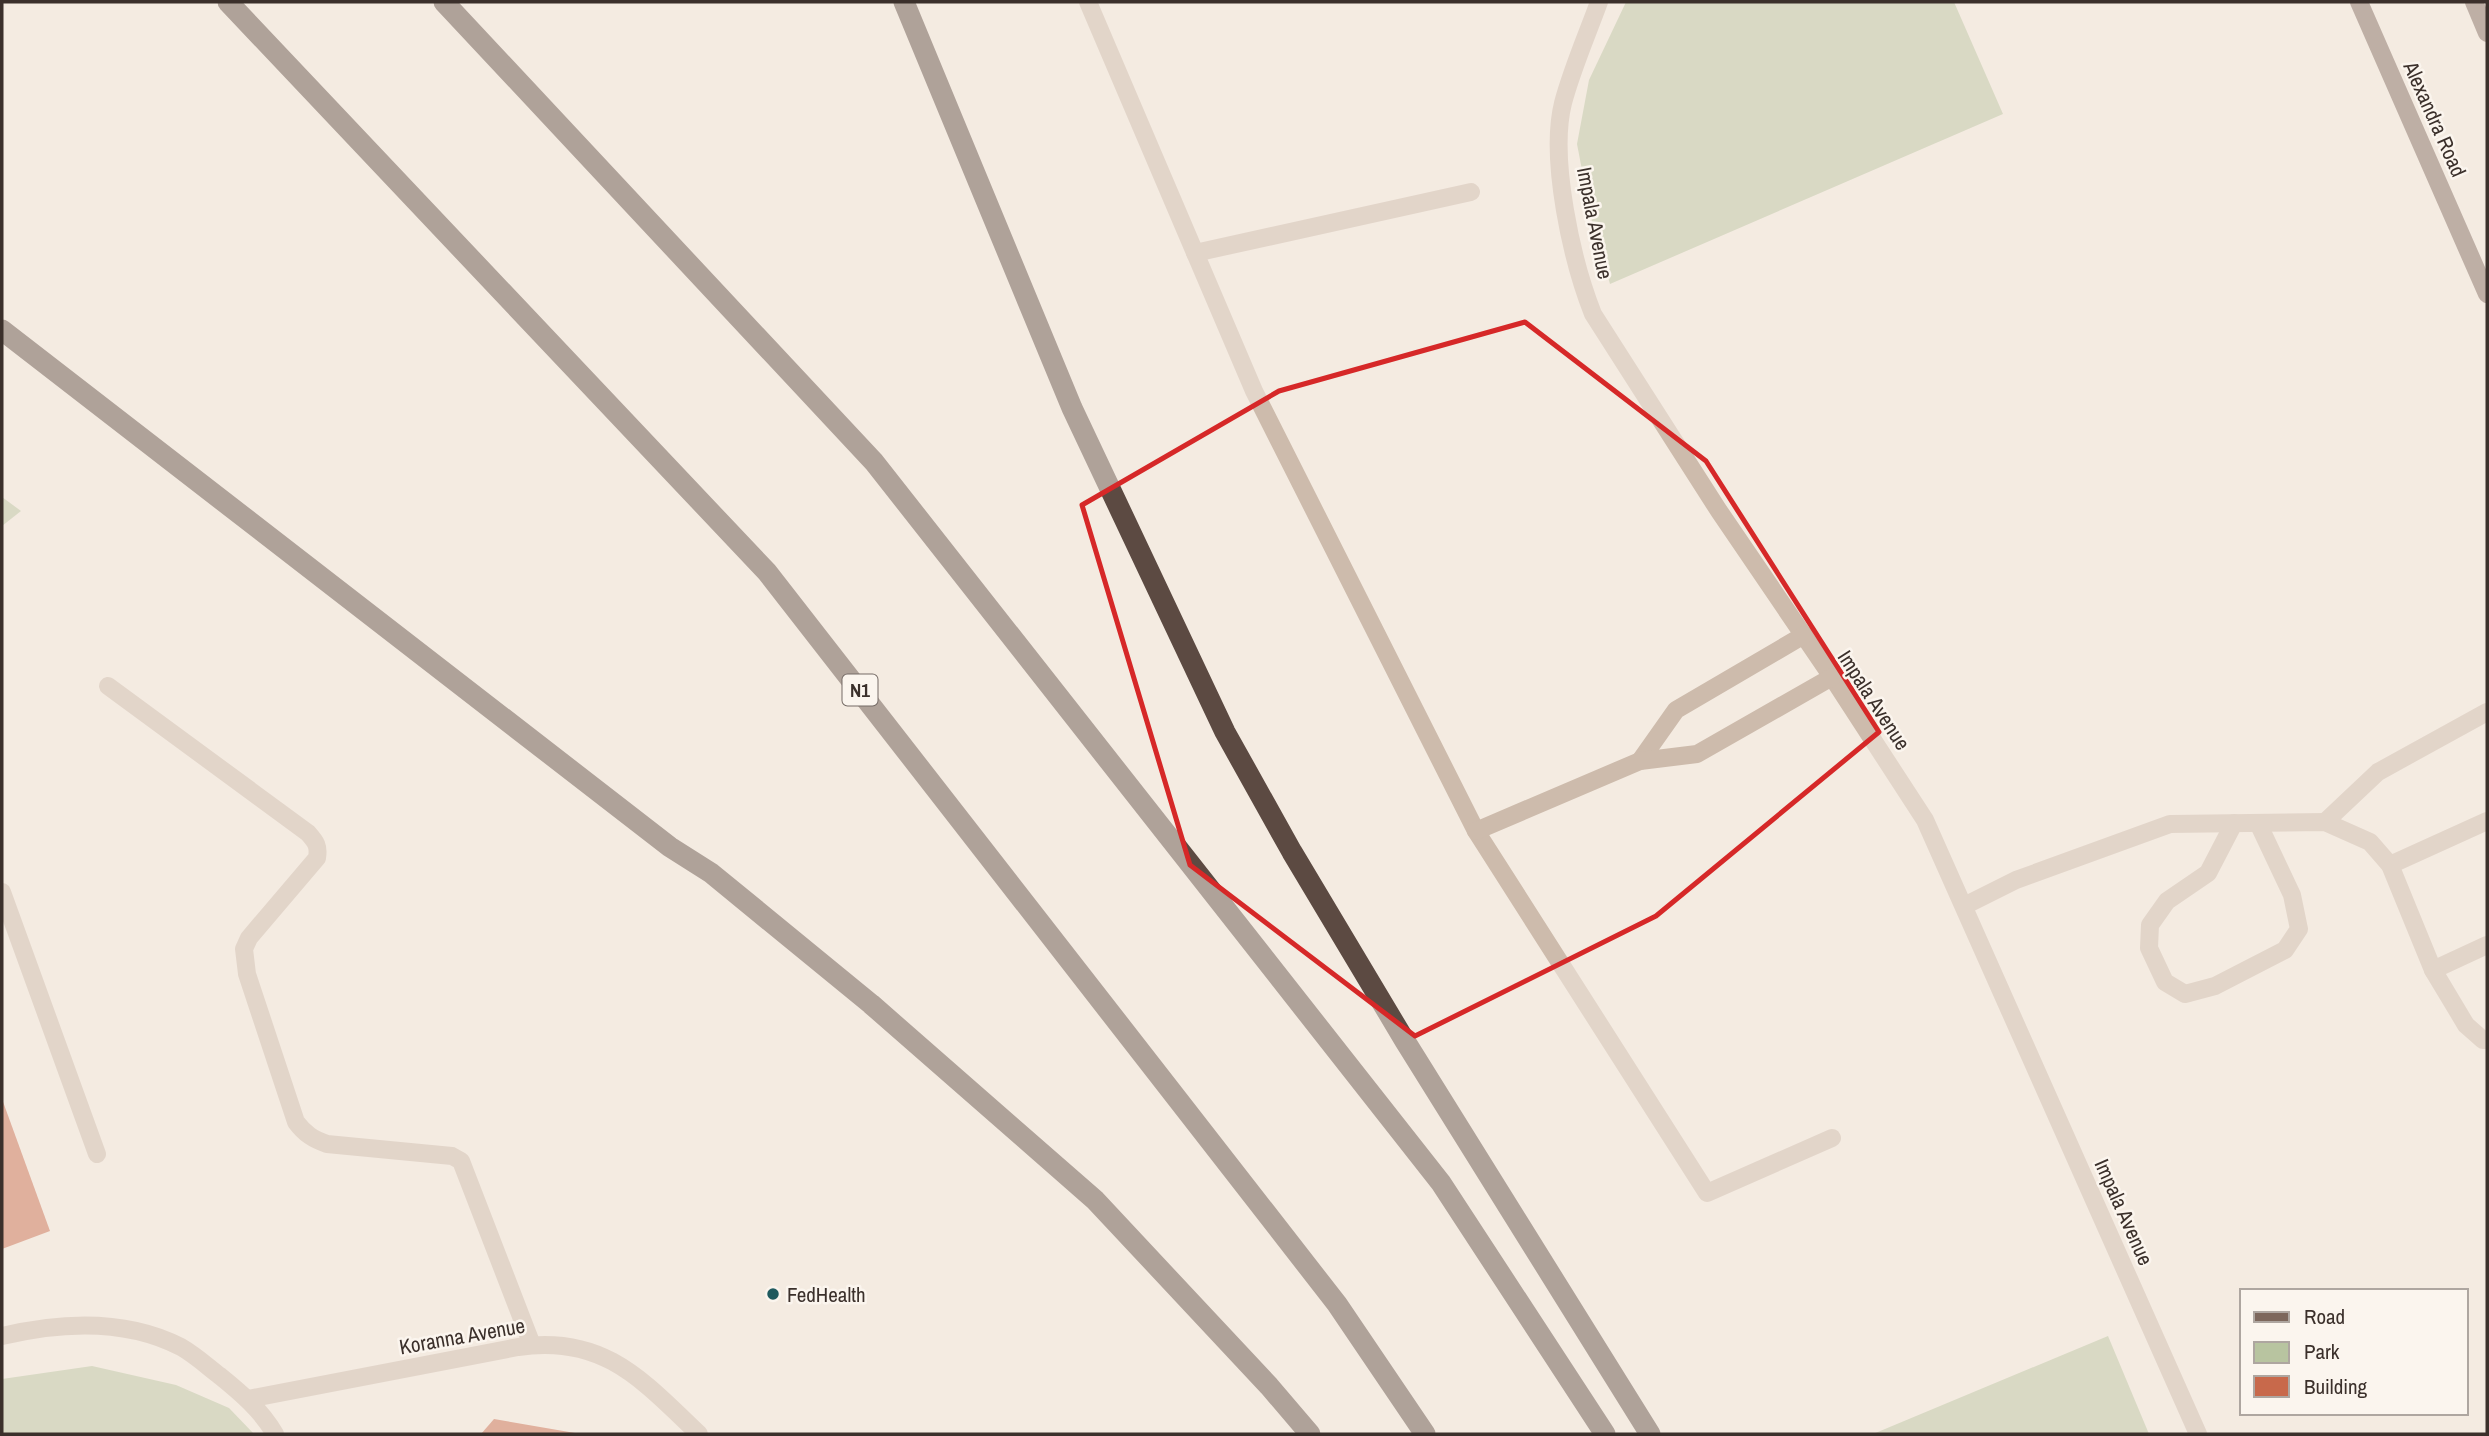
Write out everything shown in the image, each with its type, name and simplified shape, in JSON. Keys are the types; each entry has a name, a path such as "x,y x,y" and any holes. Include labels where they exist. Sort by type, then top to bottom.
{"highway":[{"name":"N1","path":"228,2 767,572 1337,1304 1425,1434"},
{"path":"444,2 874,461 1441,1183 1605,1434"},
{"path":"904,2 1072,408 1225,732 1292,852 1405,1041 1650,1434"},
{"path":"2,330 670,847 711,873 871,1004 1094,1200 1165,1273 1310,1434"}],"main road":[{"name":"Alexandra Road","path":"2358,2 2487,294"},
{"path":"2473,2 2487,33"}],"street":[{"path":"1088,2 1254,391 1476,831 1707,1193 1832,1138"},
{"name":"Impala Avenue","path":"1599,2 1563,104 1558,143 1569,230 1580,281 1593,314 1719,511 1925,820 2198,1434"},
{"path":"1195,253 1471,192"},
{"path":"1640,761 1676,710 1804,635"},
{"path":"1476,831 1640,761 1697,754 1832,677"},
{"path":"108,686 308,833 316,842 317,858 280,904 261,922 244,949 247,974 296,1122 312,1139 327,1144 452,1156 461,1161 532,1345"},
{"path":"2325,822 2378,772 2487,712"},
{"path":"2390,865 2487,821"},
{"path":"1964,906 2016,880 2171,824 2325,822 2370,842 2390,865 2433,970 2466,1025 2483,1040 2487,1040"},
{"path":"2234,823 2208,873 2168,901 2150,925 2149,948 2165,982 2185,994 2215,986 2285,950 2299,929 2292,895 2258,823"},
{"path":"2,891 97,1154"},
{"path":"2433,970 2487,945"},
{"path":"2,1336 68,1324 145,1333 180,1347 198,1359 248,1399 275,1434"},
{"name":"Koranna Avenue","path":"248,1399 532,1345 572,1347 597,1354 626,1368 699,1434"}],"highlighted area":[{"path":"1525,322 1706,461 1879,732 1656,916 1415,1036 1190,865 1082,505 1279,391"}],"green space":[{"path":"1626,2 1954,2 2003,114 1610,284 1592,222 1577,144 1589,80"},
{"path":"2,497 21,511 2,526"},
{"path":"2108,1336 2149,1434 1873,1434"},
{"path":"92,1366 176,1385 229,1408 254,1434 2,1434 2,1379"}],"building":[{"path":"2,1099 50,1231 2,1249"},
{"path":"494,1419 575,1433 575,1434 481,1434"}],"place":[{"name":"FedHealth","path":"773,1294"}]}
